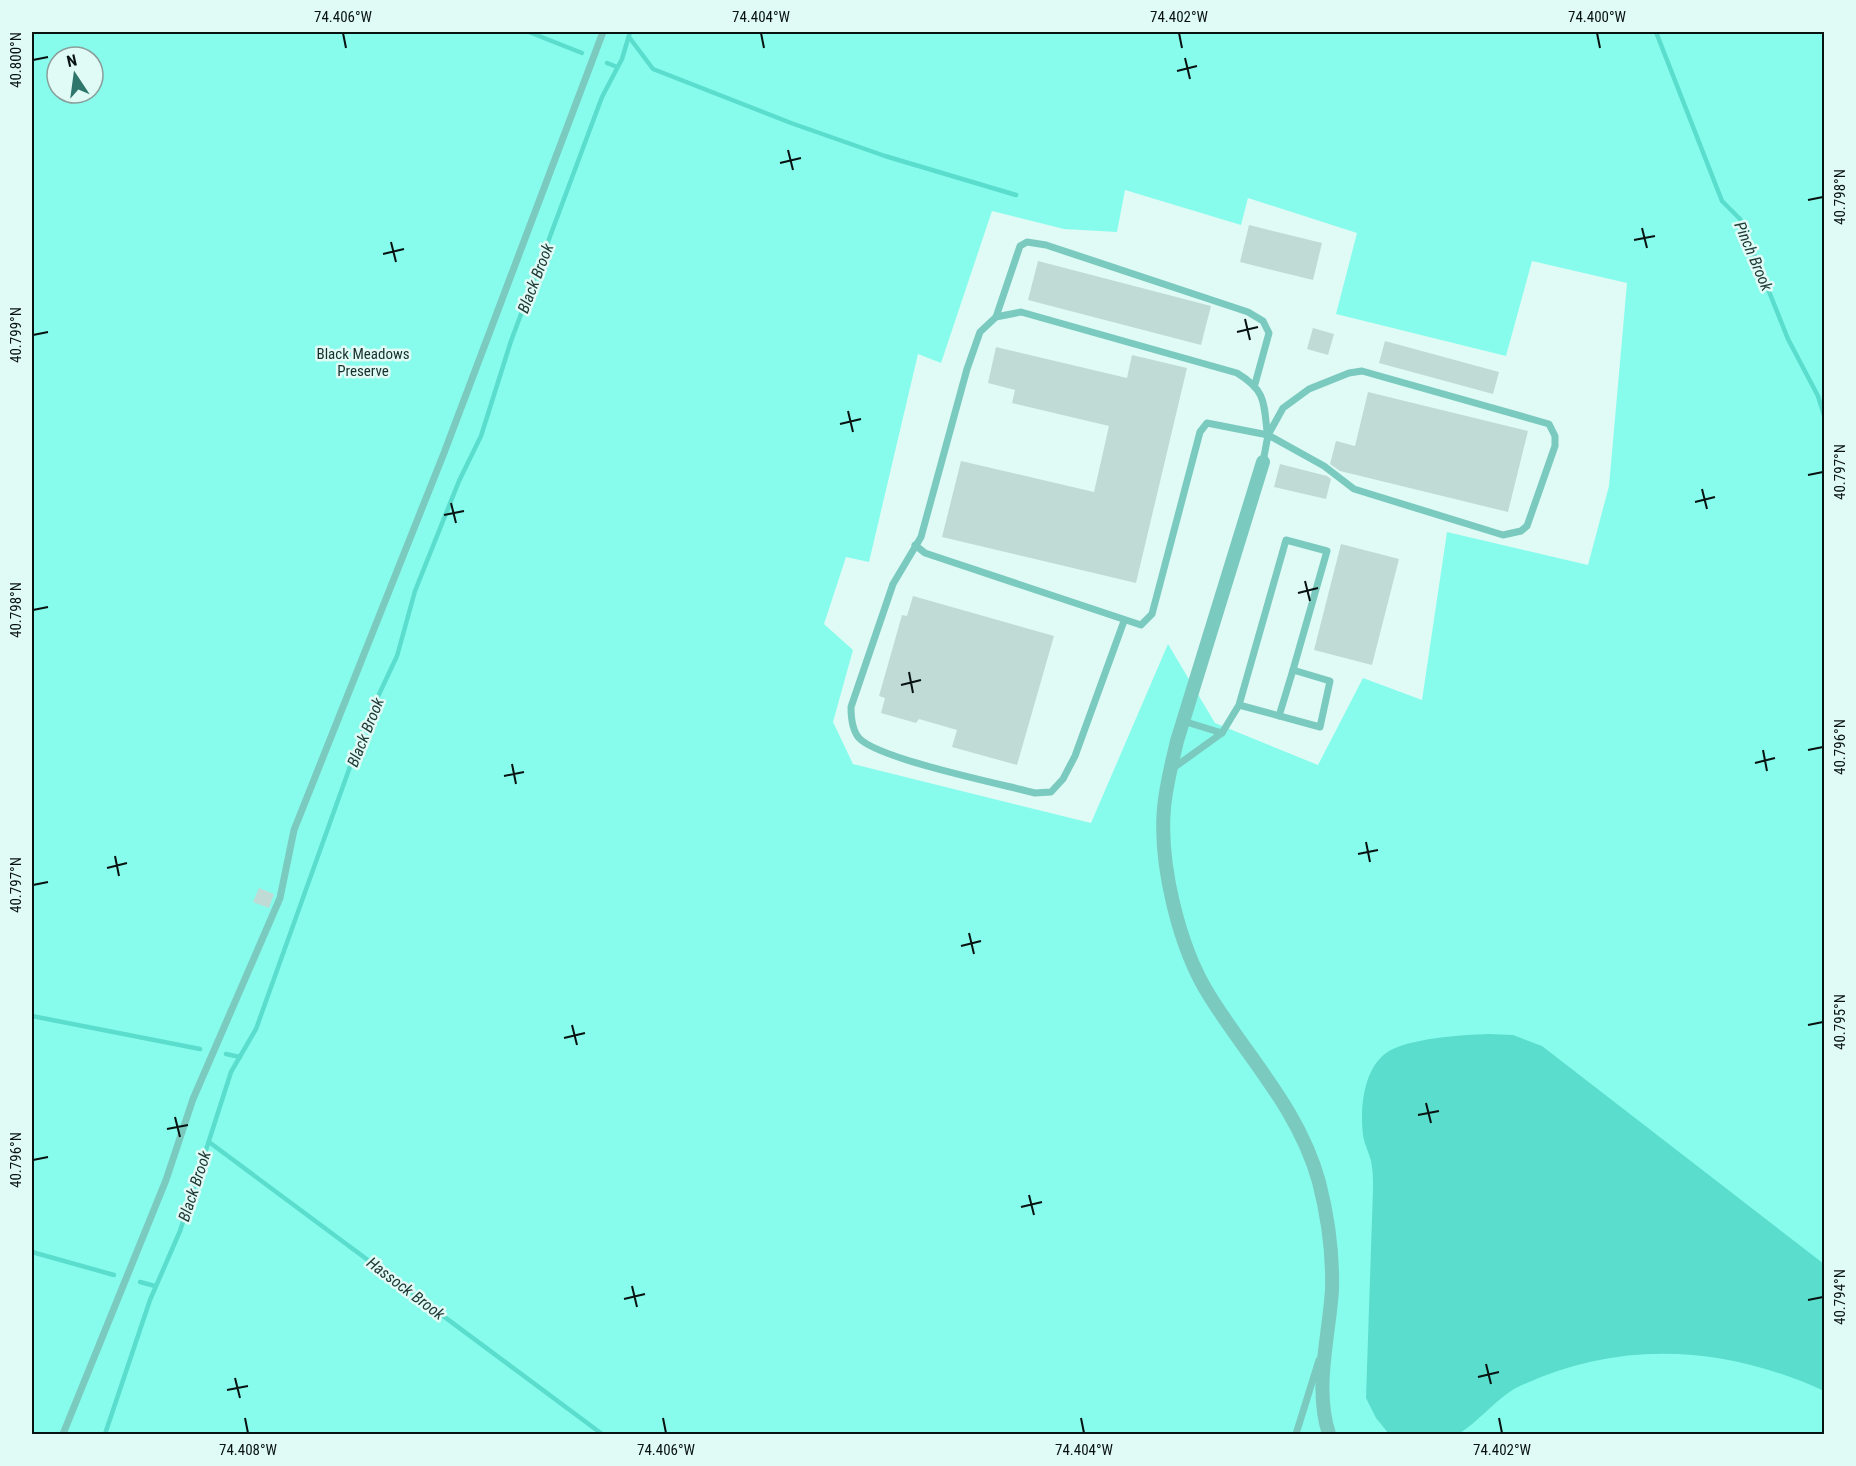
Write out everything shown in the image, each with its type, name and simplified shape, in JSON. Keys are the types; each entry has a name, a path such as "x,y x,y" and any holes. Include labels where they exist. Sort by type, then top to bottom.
{"street":[{"path":"1263,462 1183,721 1170,771 1164,808 1164,834 1180,932 1192,963 1209,995 1275,1087 1308,1149 1326,1212 1331,1249 1332,1289 1323,1395 1329,1434"}],"lane":[{"path":"63,1434 166,1180 193,1099 280,898 294,830 444,453 603,32"},
{"path":"1124,621 1075,756 1063,779 1051,792 1035,793 884,754 859,737 851,719 851,707 893,584 921,537 967,369 980,332 996,317 1020,246 1027,242 1046,245 1248,312 1263,321 1269,333 1255,384"},
{"path":"996,317 1022,312 1237,373 1255,384 1265,405 1268,435"},
{"path":"915,545 925,553 1141,626 1152,614 1203,425 1211,422 1268,435 1324,466 1354,489 1503,535 1521,531 1527,526 1555,446 1555,436 1549,424 1362,371 1326,381 1293,399 1276,416 1268,435 1263,462"},
{"path":"1170,771 1222,733 1239,705 1286,540 1328,551 1279,716"},
{"path":"1239,705 1320,727 1330,681 1293,670"},
{"path":"1183,721 1222,733"},
{"path":"1296,1434 1328,1334"}],"green space":[{"name":"Black Meadows Preserve","path":"32,32 1824,32 1824,1434 32,1434","holes":["1125,190 1241,225 1248,198 1357,233 1336,314 1506,356 1532,261 1627,283 1609,486 1588,565 1447,532 1422,700 1363,678 1318,765 1215,723 1168,644 1091,823 853,764 833,722 853,650 824,624 846,557 869,562 918,354 941,363 992,211 1064,229 1117,232"]}],"shaded area":[{"path":"1489,1034 1513,1035 1542,1046 1824,1264 1824,1391 1748,1364 1710,1357 1671,1354 1632,1355 1594,1361 1556,1372 1518,1387 1457,1434 1434,1436 1389,1434 1376,1418 1366,1398 1373,1171 1363,1135 1362,1114 1365,1091 1372,1069 1378,1060 1395,1048 1436,1038"}],"building":[{"path":"1249,225 1322,243 1313,280 1240,262"},
{"path":"1038,261 1211,306 1201,345 1028,300"},
{"path":"1313,328 1334,334 1328,355 1307,349"},
{"path":"1385,341 1499,372 1493,394 1379,363"},
{"path":"996,347 1127,378 1132,355 1187,368 1136,583 942,537 961,461 1094,492 1109,426 1012,403 1015,390 988,383"},
{"path":"1368,392 1528,431 1508,512 1340,471 1330,464 1336,441 1355,446"},
{"path":"1280,464 1331,479 1326,499 1274,487"},
{"path":"1341,544 1399,559 1372,665 1314,650"},
{"path":"913,596 1054,636 1017,765 952,747 957,730 919,719 916,723 881,713 885,698 879,696 902,615 907,616"},
{"path":"259,888 274,894 269,908 253,902"}],"waterway":[{"path":"529,32 582,53"},
{"name":"Black Brook","path":"105,1434 150,1300 180,1231 231,1072 256,1029 366,722 397,656 415,591 459,481 481,436 511,341 602,97 622,59 630,32"},
{"name":"Pinch Brook","path":"1656,32 1722,201 1740,219 1788,339 1818,396 1824,415"},
{"path":"629,37 653,69 791,123 885,156 1016,195"},
{"path":"607,63 617,67"},
{"path":"32,1016 200,1049"},
{"path":"226,1054 240,1057"},
{"name":"Hassock Brook","path":"209,1142 602,1434"},
{"path":"32,1252 114,1275"},
{"path":"140,1282 155,1286"}]}
